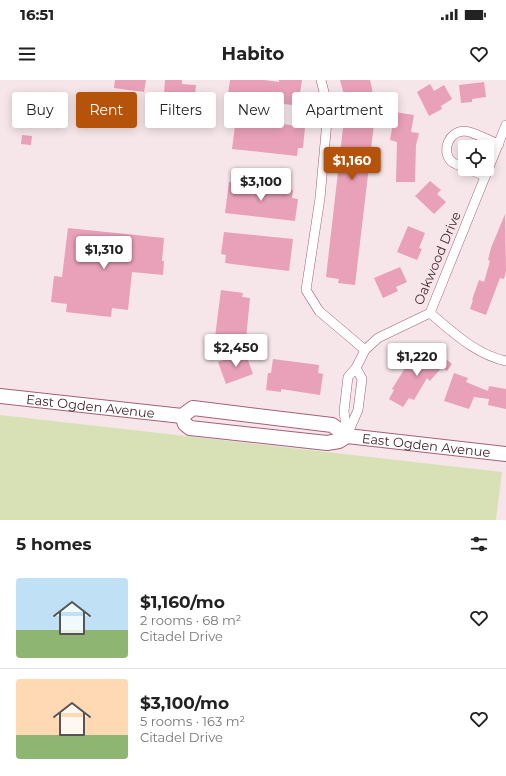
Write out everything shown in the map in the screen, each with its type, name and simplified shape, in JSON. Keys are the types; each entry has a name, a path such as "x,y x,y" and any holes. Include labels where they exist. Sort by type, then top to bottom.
{"main road":[{"name":"East Ogden Avenue","path":"0,396 182,416 193,408 332,425 347,436 506,454"},
{"name":"East Ogden Avenue","path":"182,416 185,424 190,428 198,429 327,443 339,441 347,436"}],"street":[{"path":"321,80 328,108 320,198 306,290 319,311 365,350"},
{"name":"Oakwood Drive","path":"494,155 506,125"},
{"path":"458,165 451,162 446,153 446,145 450,137 465,131 489,140"},
{"path":"494,142 499,144"},
{"name":"Oakwood Drive","path":"347,436 344,411 348,377 356,368 365,350 378,338 430,313 485,176"},
{"path":"430,313 469,346 480,352 506,361"},
{"path":"347,436 358,410 362,379 356,368"}],"green space":[{"path":"0,415 502,472 496,520 0,520"}],"building":[{"path":"115,80 146,80 144,92 114,88"},
{"path":"165,80 182,80 182,84 196,85 195,92 164,92"},
{"path":"230,80 265,80 279,82 279,80 302,80 300,92 292,92 292,105 284,104 284,92 228,92"},
{"path":"340,80 370,80 373,92 343,92"},
{"path":"484,82 486,97 472,99 472,102 461,103 459,85"},
{"path":"430,84 434,91 444,85 452,99 441,106 442,109 429,116 417,92"},
{"path":"398,112 414,115 411,132 419,133 416,145 415,182 396,182 397,142 390,140 392,128 398,128"},
{"path":"284,124 292,125 292,128 305,128 303,148 298,148 297,156 232,149 235,128 284,128"},
{"path":"343,128 374,128 355,285 338,283 339,279 326,277"},
{"path":"22,135 32,136 31,145 21,144"},
{"path":"430,181 441,190 437,194 446,202 434,214 415,196"},
{"path":"229,182 293,190 292,198 298,199 295,221 225,213"},
{"path":"505,214 506,271 504,279 500,278 486,315 470,309 479,280 484,282 490,261 488,260 491,248"},
{"path":"408,226 425,233 419,248 422,249 417,260 397,252"},
{"path":"68,228 164,238 162,261 164,261 163,275 132,272 128,310 112,308 111,317 66,312 67,304 51,302 54,276 62,277"},
{"path":"224,232 293,239 289,271 225,263 226,255 221,254"},
{"path":"400,267 407,282 396,287 398,291 383,298 374,278"},
{"path":"221,290 243,293 242,297 250,298 245,349 214,345"},
{"path":"435,350 452,364 447,371 442,367 430,381 427,378 414,400 409,398 403,407 389,399 394,390 392,389 407,365 417,353 426,361"},
{"path":"245,352 253,374 226,384 218,362"},
{"path":"273,359 319,365 318,373 323,374 320,395 281,389 281,392 266,390 268,373 271,373"},
{"path":"454,373 468,378 466,382 488,391 489,386 506,389 506,409 488,405 489,399 474,397 469,409 444,401"}]}
